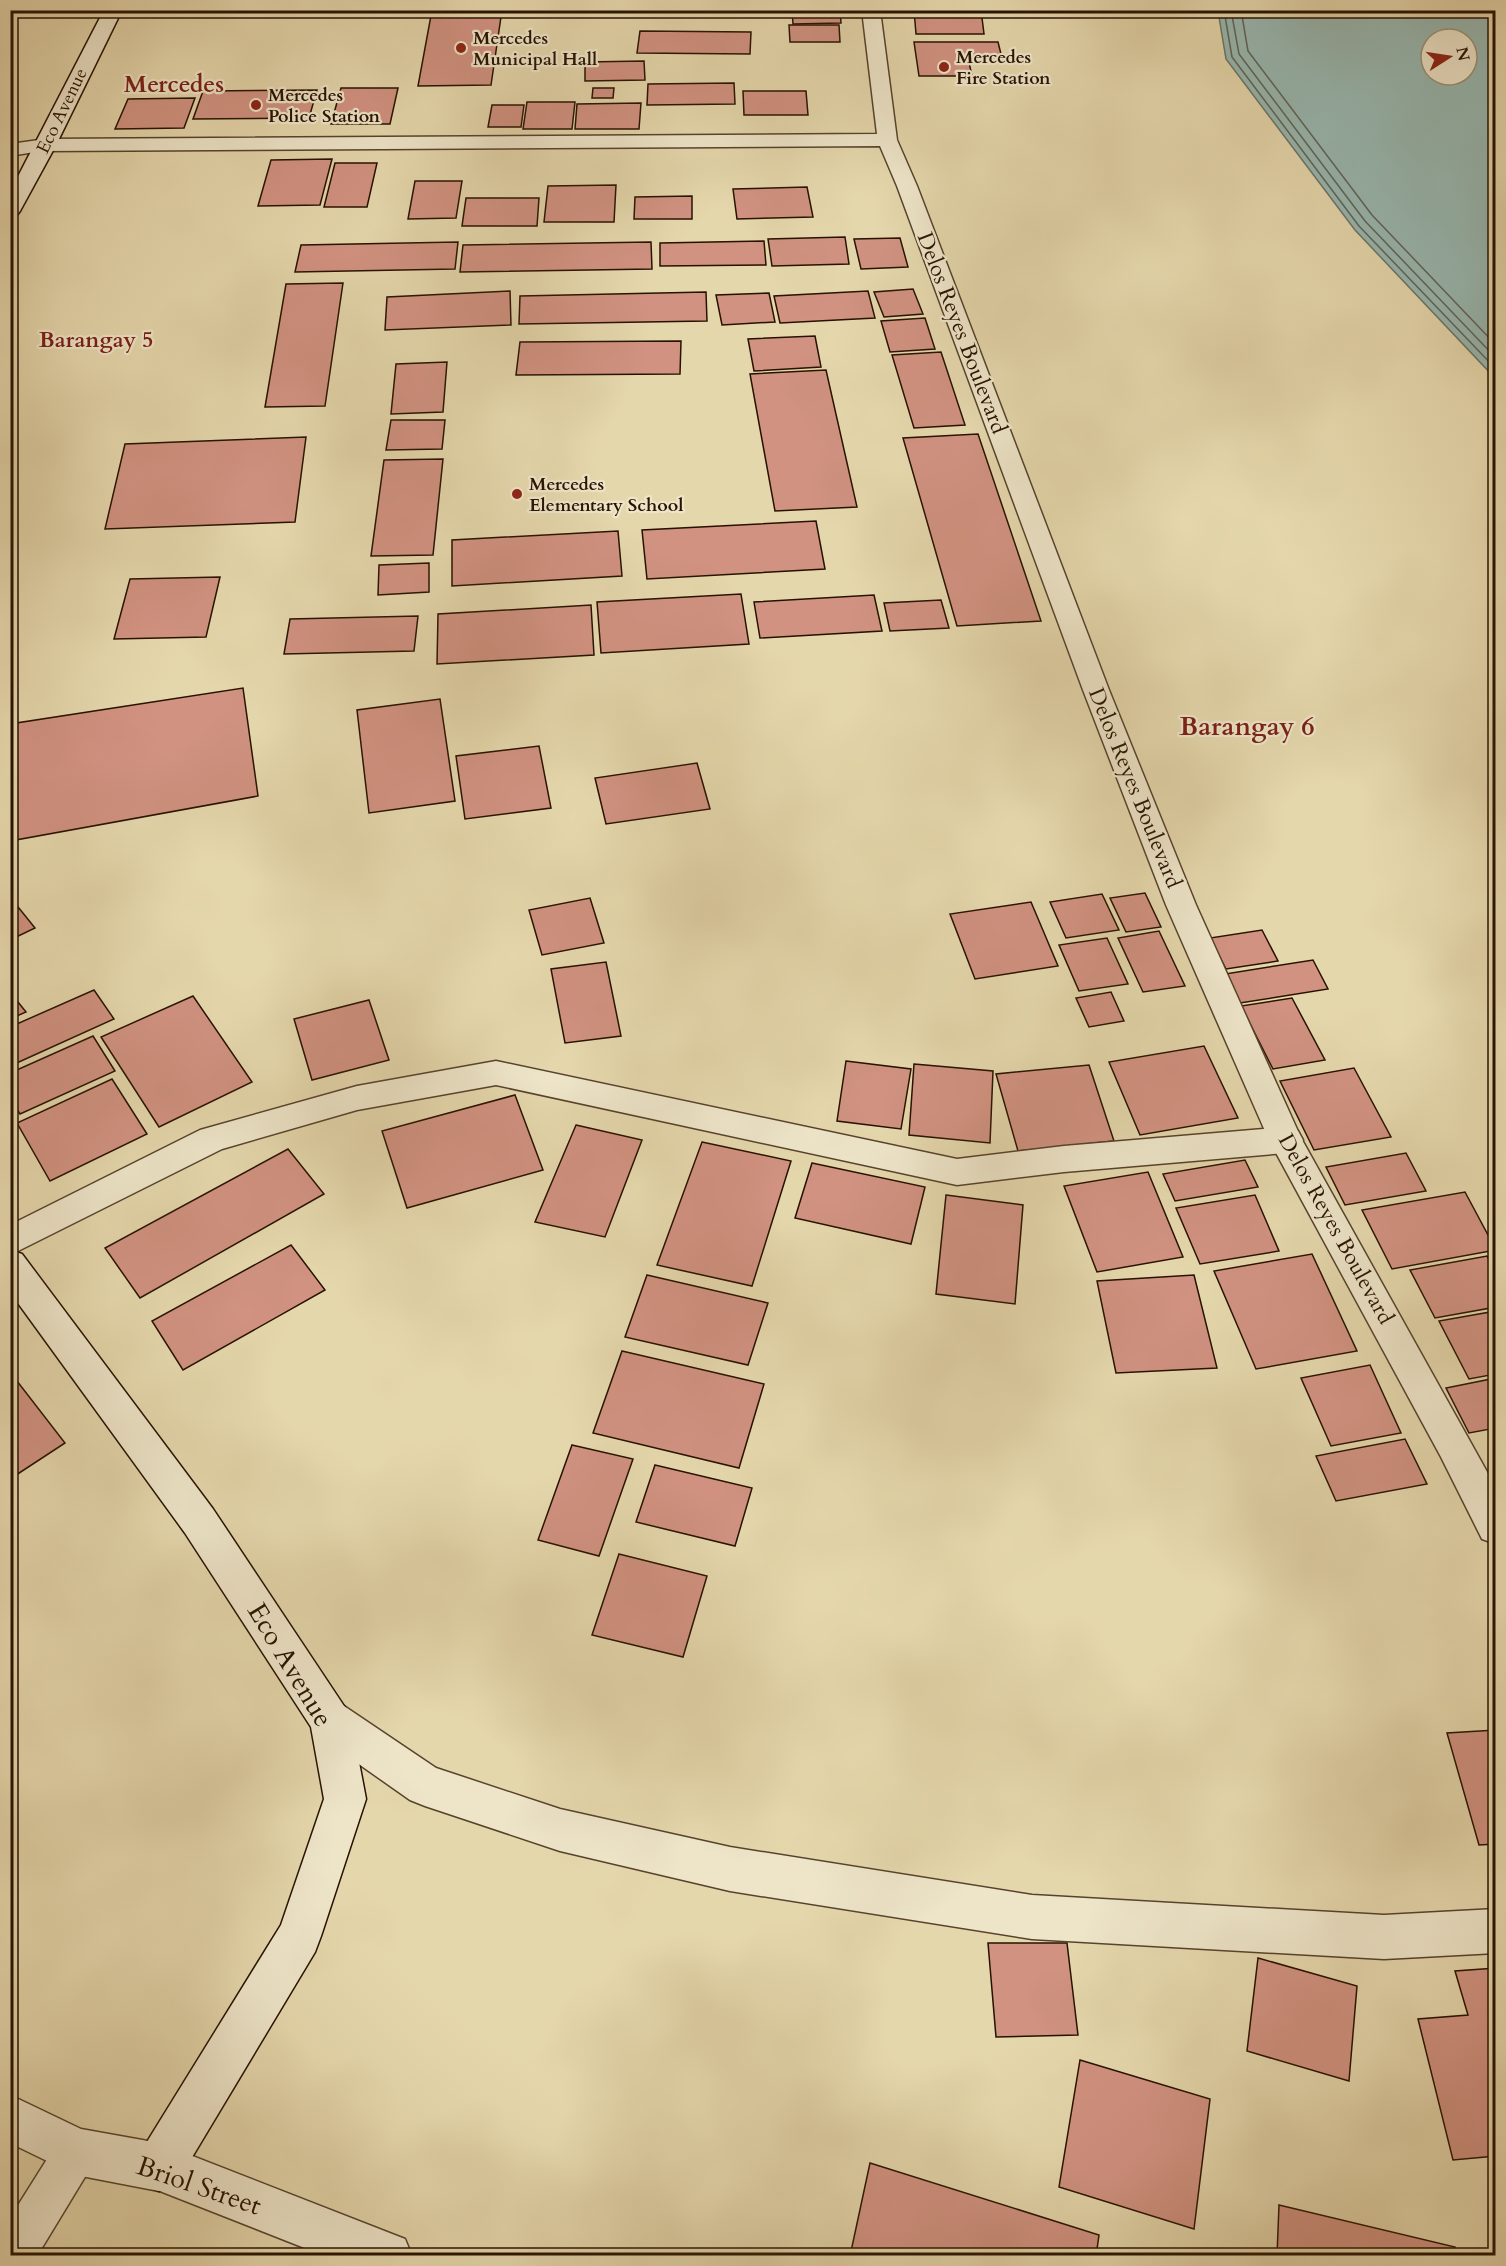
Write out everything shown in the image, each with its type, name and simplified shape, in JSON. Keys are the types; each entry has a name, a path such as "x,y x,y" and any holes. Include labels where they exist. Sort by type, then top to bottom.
{"street":[{"name":"Eco Avenue","path":"10,211 46,146 113,10"},
{"name":"Delos Reyes Boulevard","path":"870,10 887,140 907,186 1096,690 1181,905 1286,1140 1454,1445 1496,1527"},
{"path":"10,150 46,146 887,140"},
{"path":"10,1241 212,1139 357,1098 496,1073 957,1172 1064,1159 1286,1140"},
{"name":"Eco Avenue","path":"10,1264 198,1521 330,1720 345,1799 299,1936 159,2167"},
{"path":"330,1720 425,1785 560,1830 729,1869 1032,1917 1384,1937 1496,1931"},
{"name":"Briol Street","path":"10,2118 76,2152 159,2167 387,2256"}],"lane":[{"path":"12,2256 76,2152"}],"water":[{"path":"1218,11 1495,11 1495,378 1355,230 1226,59"}],"building":[{"name":"Mercedes Municipal Hall","path":"432,10 502,10 491,85 418,86"},
{"path":"792,10 840,10 841,23 793,24"},
{"path":"914,10 981,10 984,34 916,34"},
{"path":"789,25 839,25 840,42 790,42"},
{"path":"640,31 751,32 750,54 637,53"},
{"name":"Mercedes Fire Station","path":"914,42 998,42 1002,58 968,58 972,76 919,76"},
{"path":"644,61 645,80 585,81 585,62"},
{"path":"734,83 735,104 647,105 648,84"},
{"path":"341,88 398,88 390,124 331,124"},
{"path":"593,88 614,88 613,98 592,98"},
{"name":"Mercedes Police Station","path":"317,90 309,118 193,119 203,91"},
{"path":"743,91 806,91 808,115 744,115"},
{"path":"195,98 184,128 115,129 128,99"},
{"path":"527,102 575,102 572,129 523,129"},
{"path":"641,103 639,129 575,129 577,104"},
{"path":"492,105 524,105 521,127 488,127"},
{"path":"332,159 320,205 258,206 271,160"},
{"path":"335,163 377,163 367,207 324,207"},
{"path":"415,181 462,181 456,218 408,219"},
{"path":"616,185 614,222 544,222 548,186"},
{"path":"807,187 813,217 737,219 733,189"},
{"path":"692,196 692,219 634,219 635,197"},
{"path":"466,198 539,198 537,226 462,226"},
{"path":"845,237 849,264 772,266 768,239"},
{"path":"900,238 908,267 861,269 854,239"},
{"path":"764,241 766,265 660,266 660,243"},
{"path":"458,242 455,269 295,272 301,245"},
{"path":"651,242 652,269 460,272 463,245"},
{"path":"343,283 325,406 265,407 286,284"},
{"path":"913,289 923,314 884,317 874,292"},
{"path":"510,291 511,325 385,330 387,297"},
{"path":"868,291 875,318 780,323 774,296"},
{"path":"706,292 707,321 519,324 520,296"},
{"path":"769,293 775,322 722,325 716,295"},
{"path":"925,318 935,349 890,352 881,321"},
{"path":"815,336 821,367 754,371 748,339"},
{"path":"681,341 680,374 516,375 520,342"},
{"path":"941,352 965,425 914,428 892,355"},
{"path":"447,362 443,412 391,414 396,364"},
{"path":"826,370 857,507 775,511 750,374"},
{"path":"391,420 445,420 442,449 386,450"},
{"path":"978,434 1041,621 957,626 903,438"},
{"path":"306,437 295,522 105,529 125,444"},
{"path":"443,459 433,555 371,556 384,460"},
{"path":"816,521 825,569 647,579 642,530"},
{"path":"618,531 622,576 452,586 452,540"},
{"path":"429,563 429,592 378,595 379,565"},
{"path":"220,577 206,637 114,639 130,579"},
{"path":"741,594 749,644 601,653 597,602"},
{"path":"874,595 882,631 760,638 754,602"},
{"path":"941,600 949,628 890,631 884,603"},
{"path":"591,605 594,655 437,664 438,614"},
{"path":"418,616 414,651 284,654 290,619"},
{"path":"243,688 258,796 10,841 10,724"},
{"path":"440,699 455,801 369,813 357,710"},
{"path":"539,746 551,808 465,819 456,756"},
{"path":"697,763 710,809 606,824 595,778"},
{"path":"1145,893 1161,927 1126,932 1110,898"},
{"path":"1102,894 1119,930 1066,938 1050,902"},
{"path":"10,897 35,928 10,940"},
{"path":"590,898 604,943 542,955 529,910"},
{"path":"1031,902 1058,966 975,979 950,914"},
{"path":"1262,930 1278,961 1226,969 1210,938"},
{"path":"1159,931 1185,986 1143,992 1118,938"},
{"path":"1107,938 1128,984 1079,991 1059,945"},
{"path":"1313,960 1328,989 1240,1003 1225,974"},
{"path":"606,962 621,1036 565,1043 551,969"},
{"path":"94,990 114,1019 10,1066 10,1027"},
{"path":"10,992 26,1012 10,1019"},
{"path":"1111,992 1124,1021 1089,1027 1076,998"},
{"path":"193,996 252,1082 159,1127 101,1037"},
{"path":"1292,998 1325,1060 1273,1069 1241,1006"},
{"path":"369,1000 389,1060 312,1080 294,1019"},
{"path":"93,1036 115,1071 20,1114 10,1098 10,1073"},
{"path":"1204,1046 1238,1118 1140,1135 1109,1062"},
{"path":"846,1061 911,1069 901,1129 837,1121"},
{"path":"914,1064 993,1071 990,1143 909,1135"},
{"path":"1089,1065 1114,1141 1018,1151 996,1074"},
{"path":"1354,1068 1391,1137 1314,1150 1280,1081"},
{"path":"112,1079 147,1134 50,1181 17,1123"},
{"path":"515,1095 543,1170 407,1208 382,1131"},
{"path":"576,1125 642,1140 605,1237 535,1222"},
{"path":"702,1142 791,1161 752,1286 657,1265"},
{"path":"288,1149 324,1194 140,1298 105,1248"},
{"path":"1406,1153 1426,1191 1345,1205 1326,1167"},
{"path":"1245,1160 1258,1187 1175,1201 1163,1174"},
{"path":"812,1163 925,1187 911,1244 795,1218"},
{"path":"1148,1172 1183,1257 1097,1272 1064,1186"},
{"path":"1465,1192 1496,1250 1392,1269 1362,1210"},
{"path":"946,1195 1023,1205 1015,1304 936,1294"},
{"path":"1255,1195 1279,1251 1200,1264 1176,1208"},
{"path":"291,1245 325,1290 183,1370 152,1321"},
{"path":"1312,1254 1357,1351 1256,1369 1214,1271"},
{"path":"1487,1256 1496,1271 1496,1307 1435,1318 1410,1270"},
{"path":"647,1275 768,1303 748,1365 625,1337"},
{"path":"1194,1275 1217,1368 1116,1373 1097,1281"},
{"path":"1496,1311 1496,1374 1469,1379 1439,1321"},
{"path":"622,1351 764,1384 739,1468 593,1433"},
{"path":"1370,1365 1401,1433 1331,1446 1301,1378"},
{"path":"10,1372 65,1443 10,1479"},
{"path":"1496,1378 1496,1428 1469,1433 1446,1388"},
{"path":"1405,1439 1427,1484 1336,1501 1316,1456"},
{"path":"572,1445 633,1459 599,1556 538,1540"},
{"path":"655,1465 752,1488 735,1546 636,1522"},
{"path":"619,1554 707,1576 683,1657 592,1635"},
{"path":"1496,1730 1496,1844 1479,1845 1447,1733"},
{"path":"988,1943 1067,1943 1078,2035 996,2037"},
{"path":"1258,1958 1357,1986 1349,2081 1247,2051"},
{"path":"1496,1968 1496,2156 1453,2160 1418,2019 1468,2015 1455,1971"},
{"path":"1080,2060 1210,2099 1194,2229 1059,2187"},
{"path":"870,2163 1099,2235 1096,2256 850,2256"},
{"path":"1279,2205 1455,2247 1455,2256 1277,2256"}],"place":[{"name":"Mercedes Municipal Hall","path":"461,48"},
{"name":"Mercedes Fire Station","path":"944,67"},
{"name":"Mercedes Police Station","path":"256,105"},
{"name":"Mercedes Elementary School","path":"517,494"}],"district":[{"name":"Mercedes","path":"174,84"},
{"name":"Barangay 5","path":"96,340"},
{"name":"Barangay 6","path":"1247,726"}]}
